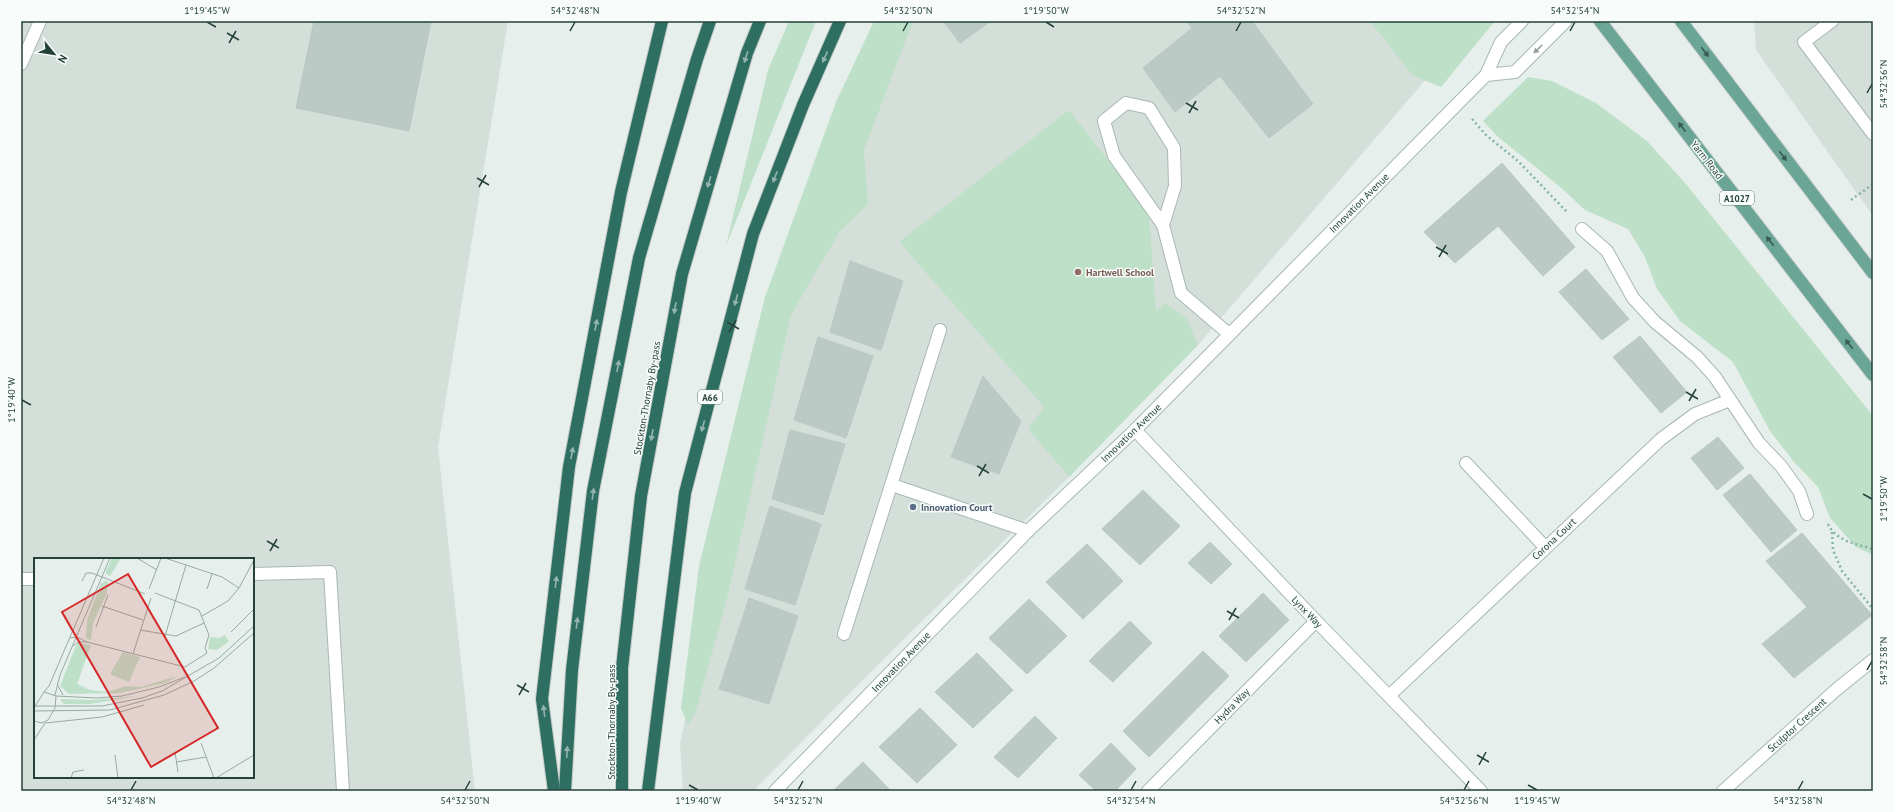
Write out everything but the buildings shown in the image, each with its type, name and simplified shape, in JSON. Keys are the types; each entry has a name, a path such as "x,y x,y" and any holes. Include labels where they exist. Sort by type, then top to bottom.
{"highway":[{"path":"554,791 542,699 569,467 621,192 662,21"},
{"path":"565,791 572,670 593,491 639,258 696,59 710,21"},
{"name":"Stockton-Thornaby By-pass","path":"622,791 622,668 641,496 682,274 747,53 760,21"},
{"name":"A66","path":"648,791 685,493 753,234 803,105 840,21"}],"main road":[{"name":"Yarm Road","path":"1600,21 1873,375"},
{"path":"1681,21 1873,273"}],"street":[{"path":"21,64 40,21"},
{"path":"1486,75 1501,42 1522,21"},
{"path":"1486,75 1515,72 1566,21"},
{"path":"1832,21 1804,42 1873,134"},
{"name":"Innovation Avenue","path":"775,791 1028,531 1135,430 1457,102 1486,75"},
{"path":"1163,225 1175,186 1174,148 1149,108 1126,103 1104,121 1114,156 1163,225 1181,292 1229,334"},
{"path":"1582,229 1607,251 1633,298 1655,322 1697,357 1715,377 1759,443 1781,466 1799,491 1807,514"},
{"path":"844,634 940,330"},
{"name":"Corona Court","path":"1389,696 1661,439 1695,414 1730,400"},
{"name":"Lynx Way","path":"1135,430 1316,621 1481,791"},
{"path":"1466,463 1545,547"},
{"path":"892,484 1028,531"},
{"path":"254,574 330,572 343,791"},
{"path":"21,579 34,579"},
{"name":"Hydra Way","path":"1148,791 1316,621"},
{"name":"Sculptor Crescent","path":"1723,791 1837,689 1873,660"}],"path":[{"path":"1457,102 1486,135 1518,162 1582,229"},
{"path":"1851,200 1873,184"},
{"path":"1807,514 1825,518 1832,532 1833,550 1842,571 1873,610"},
{"path":"1832,532 1849,542 1873,549"}],"shaded area":[{"path":"21,21 508,21 438,447 475,791 21,791"},
{"path":"904,21 1476,21 1198,345 1069,477 904,639 753,791 683,791 680,743 727,522 780,330"},
{"path":"1754,21 1873,21 1873,216 1756,50"}],"green space":[{"path":"789,21 816,21 726,246 768,70"},
{"path":"874,21 913,21 864,150 868,204 840,231 791,315 726,603 695,714 688,725 681,708 699,566 765,297 836,102"},
{"path":"1370,21 1495,21 1441,87 1412,75"},
{"path":"1528,77 1552,81 1596,103 1647,141 1685,183 1873,416 1873,555 1856,547 1830,518 1818,487 1794,462 1770,431 1733,362 1680,321 1657,289 1645,257 1628,229 1585,210 1559,186 1497,136 1483,121"},
{"path":"1069,110 1149,213 1156,311 1165,303 1187,319 1198,345 1069,477 1028,429 1044,407 899,242"}],"place":[{"name":"Hartwell School","path":"1078,272"},
{"name":"Innovation Court","path":"913,507"}]}
